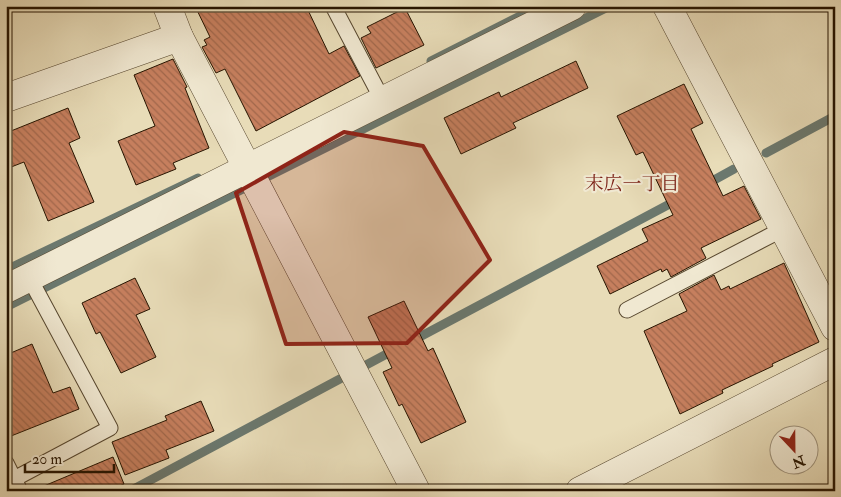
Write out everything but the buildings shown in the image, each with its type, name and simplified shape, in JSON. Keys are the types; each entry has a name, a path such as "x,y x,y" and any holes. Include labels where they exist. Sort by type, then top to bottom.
{"street":[{"path":"167,6 178,37 246,162 416,491"},
{"path":"18,283 246,162 383,101 572,6"},
{"path":"667,6 835,328"},
{"path":"6,98 178,37"},
{"path":"580,491 835,361"}],"lane":[{"path":"333,6 383,101"},
{"path":"627,310 783,229"},
{"path":"6,463 17,485 110,428 44,305 18,283"}],"highlighted area":[{"path":"344,132 423,146 490,260 407,343 286,344 236,193"}],"waterway":[{"path":"431,61 540,6"},
{"path":"6,307 610,6"},
{"path":"766,153 835,116"},
{"path":"705,185 734,169"},
{"path":"6,270 198,178"},
{"path":"412,341 679,199"},
{"path":"130,491 396,349"}],"district":[{"name":"末広一丁目","path":"632,183"}]}
